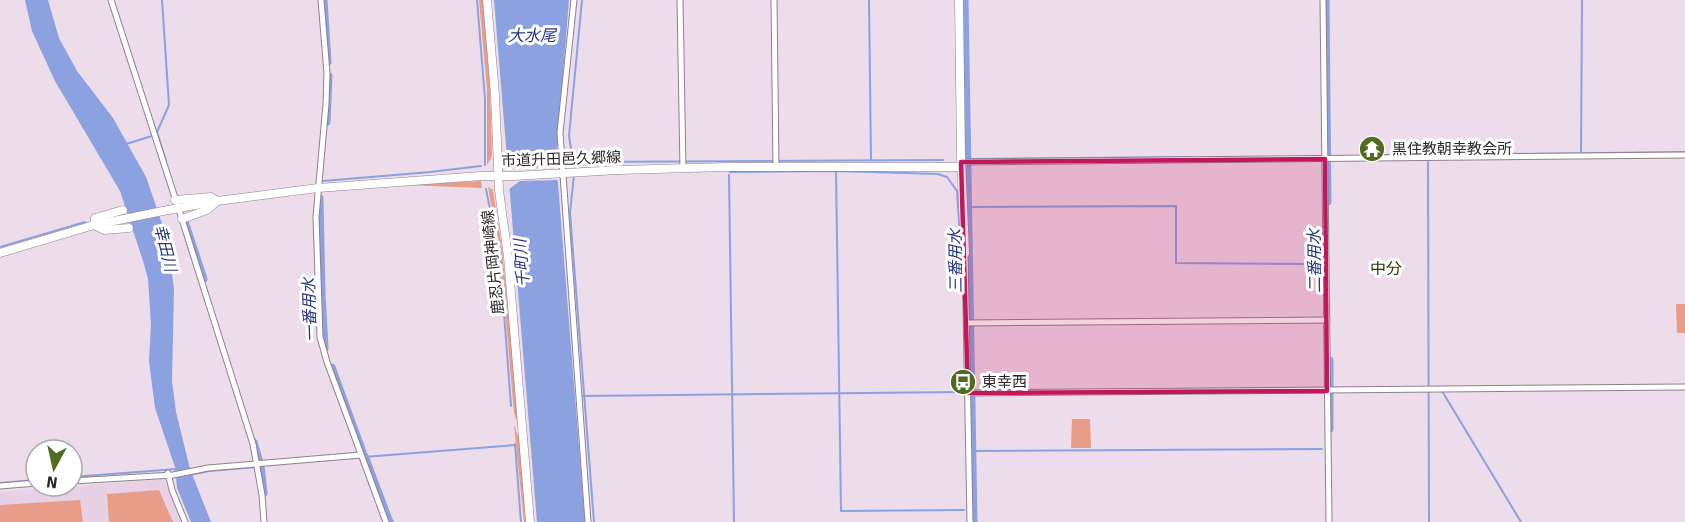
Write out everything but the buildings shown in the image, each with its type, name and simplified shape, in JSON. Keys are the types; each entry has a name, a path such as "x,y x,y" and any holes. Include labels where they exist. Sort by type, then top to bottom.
{"street":[{"path":"111,0 176,202 211,197 217,201 207,210 181,216 253,444 264,522"},
{"path":"321,0 327,73 316,217 320,337 327,362 386,522"},
{"name":"鹿忍片岡神崎線","path":"487,0 530,522"},
{"path":"574,0 560,133 588,522"},
{"path":"680,0 683,164"},
{"path":"774,0 776,163"},
{"path":"959,0 965,163 965,253 970,323 970,522"},
{"path":"1323,0 1327,158 1329,522"},
{"path":"965,163 1685,155"},
{"name":"市道升田邑久郷線","path":"94,225 217,201 318,188 683,164 965,163"},
{"path":"94,225 95,218 123,210"},
{"path":"0,254 94,225 104,230 129,228"},
{"path":"970,323 1327,320"},
{"path":"971,393 1685,387"},
{"path":"84,480 361,455"},
{"path":"170,474 172,490 185,522"},
{"path":"0,486 24,484"}],"highlighted area":[{"path":"1325,159 1327,391 968,393 961,162"}],"shaded area":[{"path":"479,0 483,0 490,88 492,156 487,165 487,89"},
{"path":"481,181 482,188 406,185"},
{"path":"488,187 493,190 502,249 520,430 514,413 501,262"},
{"path":"1676,304 1685,304 1685,333 1677,333"},
{"path":"1072,419 1090,419 1091,448 1071,448"},
{"path":"514,425 521,444 527,522 524,522"},
{"path":"164,479 182,522 0,522 0,492 24,490 24,498 84,498 84,485"},
{"path":"159,490 173,522 109,522 107,494"},
{"path":"80,500 83,522 0,522 0,505"}],"water":[{"name":"幸田川","path":"25,0 48,0 59,38 77,71 113,118 146,177 167,238 174,289 172,381 176,412 190,469 211,522 191,522 177,488 175,467 155,408 149,361 151,324 148,279 120,191 55,81 32,31"},
{"name":"大水尾","path":"494,0 569,0 556,159 585,522 537,522"}],"pier":[{"path":"505,159 508,159 508,163 516,168 559,167 559,180 520,181 508,190"}],"waterway":[{"path":"162,0 169,105 157,132 166,161"},
{"name":"一番用水","path":"324,0 328,62"},
{"path":"477,0 485,99 485,165"},
{"path":"574,169 569,136 582,0"},
{"path":"869,0 871,160"},
{"name":"三番用水","path":"965,0 974,522"},
{"name":"二番用水","path":"1326,0 1328,202"},
{"path":"1581,153 1582,0"},
{"name":"一番用水","path":"327,122 329,76"},
{"path":"126,144 152,136"},
{"path":"1428,155 1685,152"},
{"path":"1375,155 1428,156"},
{"path":"968,159 1190,157"},
{"path":"579,162 943,160"},
{"path":"1428,162 1429,522"},
{"path":"323,181 481,166"},
{"path":"836,171 841,511 964,510"},
{"path":"730,172 836,171 938,174 947,177 957,191 961,253"},
{"path":"574,175 570,213 594,522"},
{"path":"729,175 734,522"},
{"path":"486,189 500,260 511,406"},
{"name":"一番用水","path":"320,198 325,348"},
{"path":"968,207 1176,206 1176,263 1322,264"},
{"path":"0,247 85,222"},
{"path":"186,224 204,279"},
{"name":"二番用水","path":"1330,360 1330,429"},
{"name":"一番用水","path":"332,367 363,452"},
{"path":"1442,391 1521,522"},
{"path":"583,396 964,392"},
{"path":"254,442 261,466 264,493"},
{"path":"515,444 521,522"},
{"path":"364,457 515,445"},
{"path":"973,451 1322,449"},
{"name":"一番用水","path":"365,456 390,522"},
{"path":"190,475 256,467"},
{"path":"84,476 177,469"},
{"path":"0,483 24,481"}],"place":[{"name":"黒住教朝幸教会所","path":"1372,149"},
{"name":"東幸西","path":"963,382"}],"district":[{"name":"中分","path":"1386,269"}],"water label":[{"name":"千町川","path":"522,263"}]}
